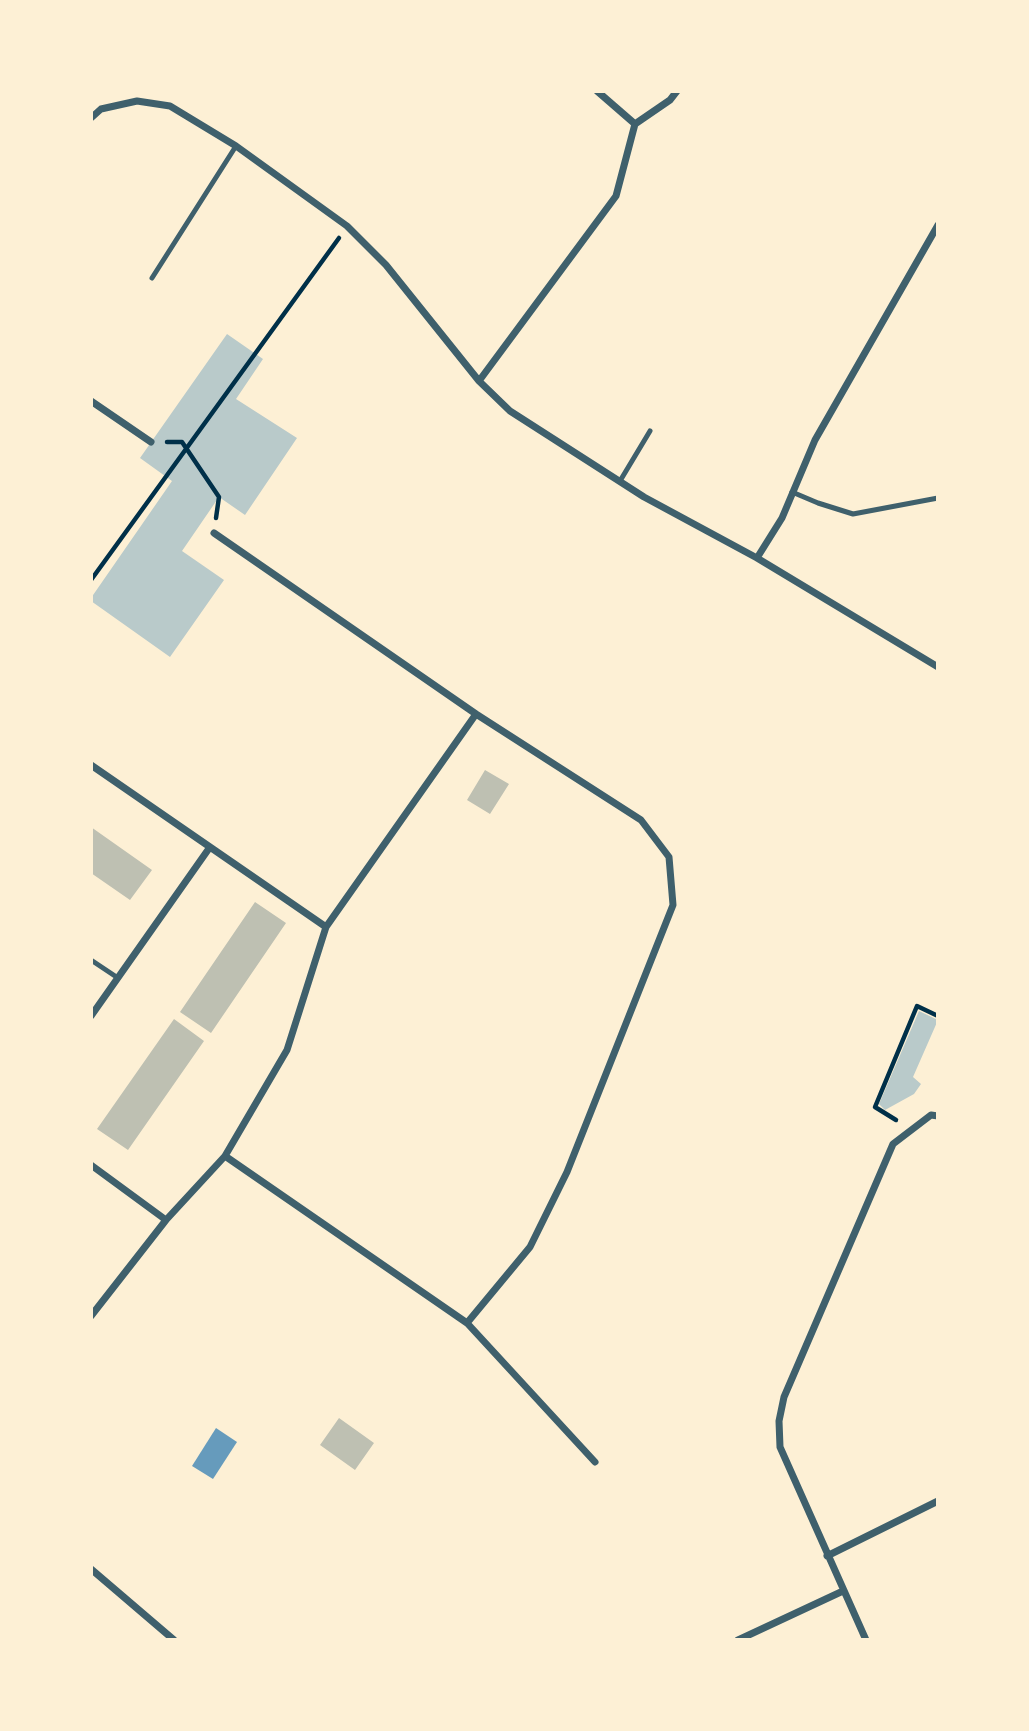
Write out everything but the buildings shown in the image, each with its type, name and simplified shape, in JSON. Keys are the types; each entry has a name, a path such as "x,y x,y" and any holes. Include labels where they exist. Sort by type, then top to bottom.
{"street":[{"path":"597,91 635,124"},
{"path":"479,381 616,196 635,124 670,100 677,91"},
{"path":"91,118 101,109 137,101 170,106 236,146 347,226 386,265 479,381 509,411 644,497 757,558 938,667"},
{"path":"757,558 782,518 815,440 938,225"},
{"path":"91,401 151,442"},
{"path":"214,533 477,714 641,820 669,857 673,905 567,1172 530,1247 467,1323"},
{"path":"91,1316 166,1220 225,1156 286,1051 326,927 477,714"},
{"path":"91,765 326,927"},
{"path":"91,1016 210,847"},
{"path":"866,1640 780,1447 779,1421 784,1397 892,1144 931,1115 938,1116"},
{"path":"225,1156 467,1323 595,1462"},
{"path":"91,1165 166,1220"},
{"path":"827,1556 938,1501"},
{"path":"91,1569 174,1640"},
{"path":"738,1640 843,1591"}],"lane":[{"path":"152,278 236,146"},
{"path":"620,481 650,431"},
{"path":"792,492 853,514 938,498"},
{"path":"91,960 118,978"}],"path":[{"path":"91,580 347,226"},
{"path":"151,442 182,442 219,497 214,533"},
{"path":"911,1129 875,1107 916,1006 938,1016"}],"shaded area":[{"path":"227,334 263,359 236,399 297,438 245,515 219,497 182,551 224,580 170,657 91,601 91,598 172,481 140,458"},
{"path":"919,1011 938,1020 913,1077 921,1084 914,1094 885,1110 879,1104"}],"water":[{"path":"216,1428 237,1442 213,1479 192,1466"}]}
